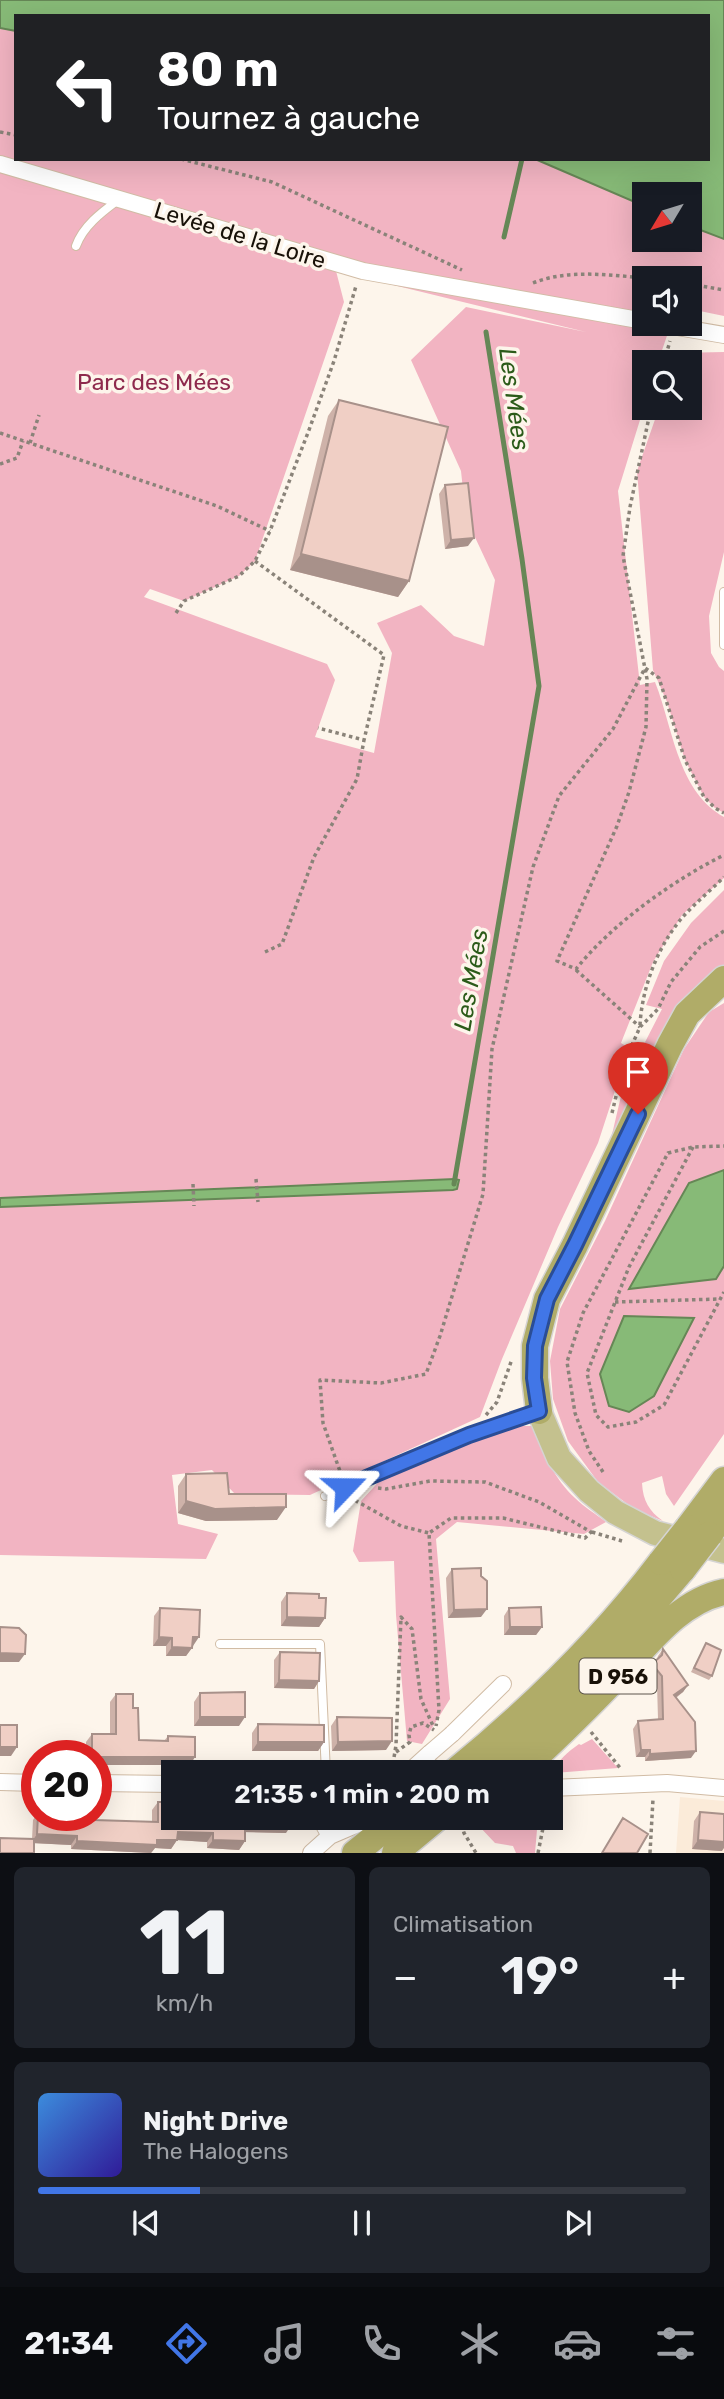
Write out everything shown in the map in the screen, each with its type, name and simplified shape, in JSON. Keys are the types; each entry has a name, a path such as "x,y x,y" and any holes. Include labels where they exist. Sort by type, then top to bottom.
{"highway":[{"path":"539,1411 534,1378 535,1346 547,1299 687,1014 720,984"},
{"name":"D 956","path":"468,1760 672,1565 711,1532 724,1480"},
{"name":"D 956","path":"502,1760 569,1696 646,1613 672,1565"},
{"name":"D 956","path":"539,1760 666,1625 706,1596 724,1592"},
{"path":"355,1853 383,1830"},
{"path":"395,1853 433,1830"}],"main road":[{"path":"539,1411 559,1458 589,1491 614,1512 655,1533 711,1532"}],"street":[{"name":"Levée de la Loire","path":"0,164 363,271 632,319"},
{"path":"702,331 724,335"},
{"path":"419,1760 430,1753 444,1733 503,1684"},
{"path":"0,1782 21,1783"},
{"path":"112,1783 161,1784"},
{"path":"563,1787 667,1783 724,1788"},
{"path":"327,1830 330,1836"},
{"path":"311,1853 330,1836 344,1830"}],"lane":[{"path":"76,246 79,237 92,221 119,199"},
{"path":"724,592 724,645"},
{"path":"325,1496 469,1435 539,1411"},
{"path":"220,1644 320,1644 325,1760"}],"path":[{"path":"189,161 272,182 464,271 483,293"},
{"path":"176,612 184,601 239,576 255,561 270,531 330,373 354,290 363,271"},
{"path":"524,287 547,278 590,274 632,277"},
{"path":"702,286 724,290"},
{"path":"30,443 39,415"},
{"path":"640,1027 576,969 557,961 591,889 629,792 646,727 647,679 623,556 630,507 648,420"},
{"path":"0,433 217,506 270,531"},
{"path":"0,464 17,458 23,441"},
{"path":"255,561 384,655 364,740 358,779 314,857 282,944 265,952"},
{"path":"645,668 659,678 685,760 704,797 724,813"},
{"path":"320,1380 381,1383 426,1374 483,1194 492,1049 533,867 559,796 614,729 645,668"},
{"path":"318,728 364,740"},
{"path":"576,969 590,951 663,892 724,855"},
{"path":"640,1027 641,1003 666,942 681,920 724,877"},
{"path":"640,1027 658,1009 671,982 700,947 724,931"},
{"path":"609,1482 589,1451 575,1413 567,1362 583,1313 668,1153 693,1147 724,1146"},
{"path":"693,1147 629,1267 587,1373 596,1415 608,1427 636,1422 664,1405 724,1292"},
{"path":"256,1180 258,1202"},
{"path":"193,1184 194,1206"},
{"path":"615,1302 720,1299"},
{"path":"364,1479 368,1487 386,1489 430,1481 485,1482 539,1502 591,1532 586,1538 503,1518 452,1518 429,1533 439,1710 444,1733"},
{"path":"397,1760 395,1752 401,1618 412,1629 421,1699 444,1733"},
{"path":"395,1752 410,1742 411,1727 423,1723 444,1733"},
{"path":"594,1736 622,1770"},
{"path":"650,1853 653,1797"},
{"path":"459,1830 464,1833 476,1853"},
{"path":"538,1853 543,1830"}],"shaded area":[{"path":"0,0 724,0 724,239 702,231 702,182 632,182 632,201 540,161 710,161 710,14 14,14 14,31 0,28"},
{"path":"724,1170 724,1266 716,1279 629,1289 689,1183"},
{"path":"459,1180 457,1189 453,1190 0,1207 0,1198"},
{"path":"624,1316 694,1318 654,1396 629,1412 609,1406 600,1374"},
{"path":"680,1797 724,1801 724,1853 676,1853"}],"green space":[{"name":"Parc des Mées","path":"0,28 14,31 14,161 540,161 632,201 632,252 702,252 702,231 724,239 724,316 702,311 702,266 632,266 632,336 667,336 662,350 632,350 632,420 640,420 618,491 640,685 655,682 686,775 708,806 724,817 724,878 682,915 653,962 621,1043 629,1048 598,1143 558,1227 480,1417 310,1495 235,1494 212,1470 172,1475 178,1524 218,1534 206,1559 0,1555 0,1207 210,1199 279,1187 0,1198","holes":["336,271 586,332 466,307 411,360 461,471 466,518 495,580 484,646 454,636 421,605 377,623 392,653 374,753 315,737 335,680 327,664 144,597 150,589 184,601 239,576 255,561 344,302"]},
{"path":"702,352 724,352 724,552 709,616 711,653 724,671 724,813 704,797 685,760 667,702 653,670 637,471 655,420 702,420"},
{"path":"724,890 724,965 680,1003 610,1143 636,1049 641,1050 662,1009 646,1005 664,961 691,923"},
{"path":"724,1003 724,1170 689,1183 629,1289 716,1279 724,1266 724,1434 674,1506 666,1494 662,1476 642,1483 648,1505 663,1521 634,1509 598,1482 568,1441 553,1399 550,1361 560,1309 605,1221 684,1049 709,1012"},
{"path":"516,1426 532,1426 561,1483 606,1522 584,1534 457,1522 436,1539 450,1699 422,1744 407,1741 394,1561 359,1562 353,1551 361,1501 384,1476"},
{"path":"592,1739 618,1768 563,1772 561,1760 567,1753"},
{"path":"483,1830 537,1830 535,1853 516,1853 513,1846 495,1843"}],"building":[{"path":"339,400 448,427 409,581 301,554"},
{"path":"468,483 474,538 451,540 445,485"},
{"path":"227,1473 229,1494 286,1494 286,1507 215,1509 186,1501 186,1474"},
{"path":"481,1568 481,1576 487,1581 487,1609 454,1610 452,1569"},
{"path":"287,1593 319,1594 319,1598 326,1598 325,1618 287,1617"},
{"path":"541,1607 542,1627 510,1627 509,1608"},
{"path":"160,1608 200,1610 199,1637 193,1637 192,1648 172,1647 172,1638 159,1637"},
{"path":"0,1627 19,1628 26,1635 25,1654 0,1653"},
{"path":"706,1643 721,1650 712,1676 694,1668"},
{"path":"663,1649 688,1685 674,1695 695,1722 696,1751 650,1754 650,1750 641,1750 638,1721 663,1719 662,1676 652,1664 662,1655"},
{"path":"280,1652 320,1653 319,1681 279,1680"},
{"path":"245,1692 245,1717 200,1717 200,1693"},
{"path":"116,1694 133,1694 133,1708 138,1708 139,1740 168,1741 168,1736 195,1737 195,1757 112,1757 112,1740 92,1740 92,1734 116,1734"},
{"path":"337,1717 392,1718 392,1741 338,1742"},
{"path":"258,1724 324,1725 324,1742 258,1742"},
{"path":"0,1725 17,1725 17,1747 0,1747"},
{"path":"158,1802 161,1802 161,1830 245,1830 245,1841 213,1840 213,1833 178,1832 177,1840 157,1840 157,1845 77,1841 77,1836 37,1834 37,1831 112,1831 112,1821 158,1822"},
{"path":"700,1812 724,1814 724,1842 698,1840"},
{"path":"623,1818 648,1834 637,1853 602,1853"},
{"path":"0,1838 34,1839 34,1853 0,1853"}],"waterway":[{"name":"Les Mées","path":"504,237 522,161"},
{"name":"Les Mées","path":"454,1184 539,686 486,332"}],"route":[{"path":"345,1487 469,1435 539,1411 534,1378 535,1346 547,1299 638,1114"}]}
